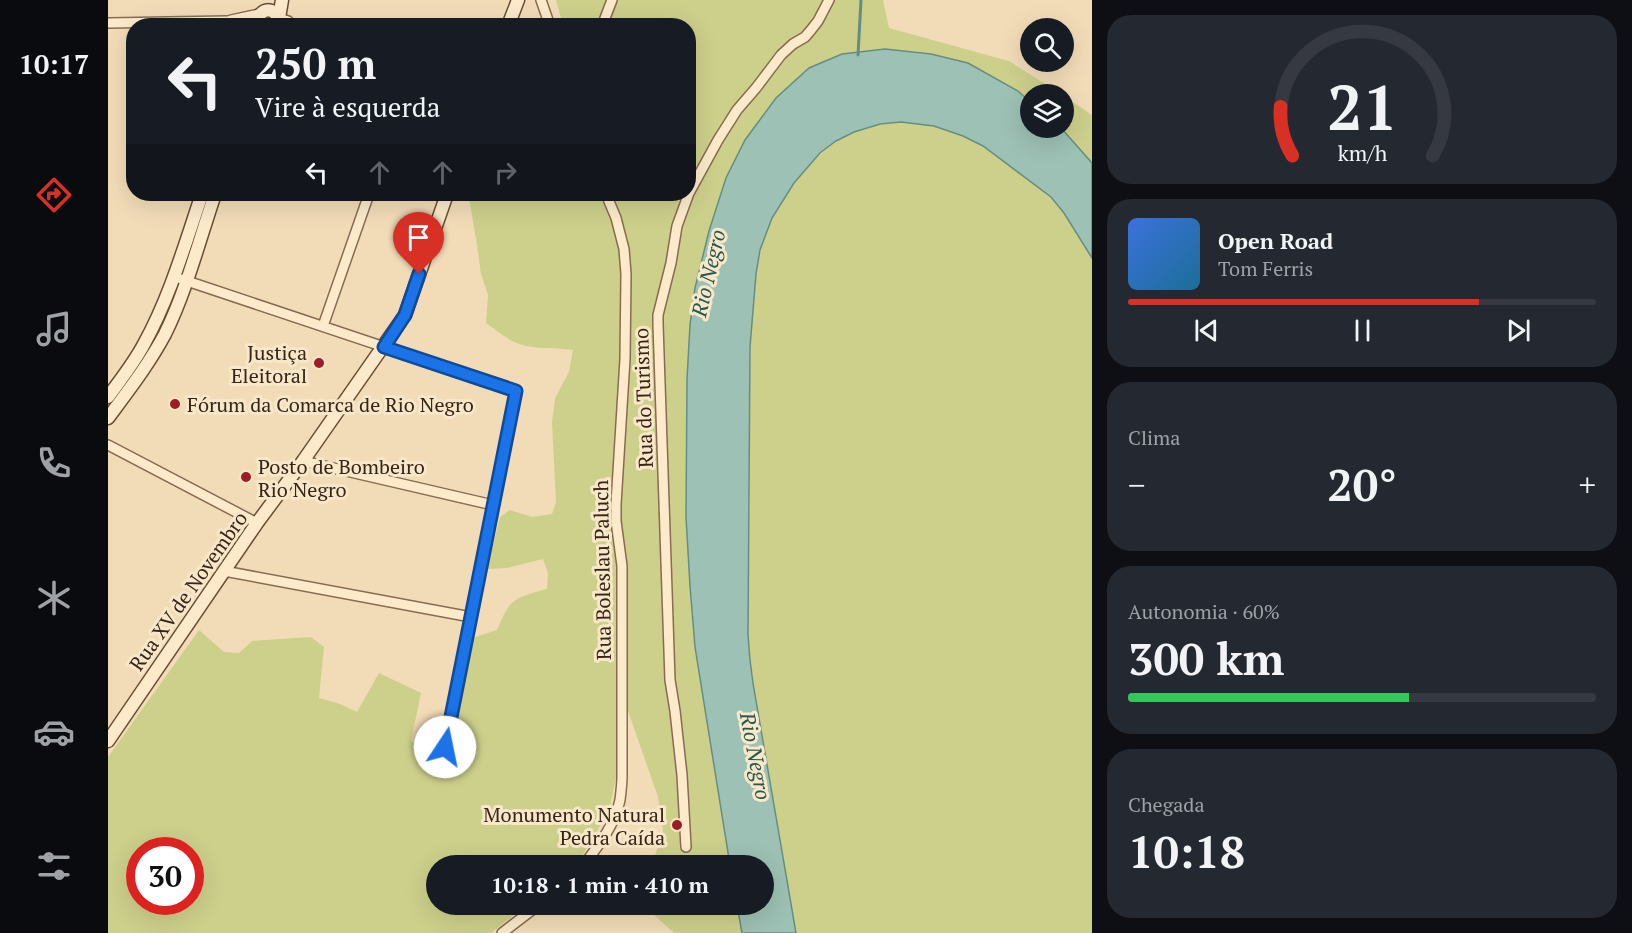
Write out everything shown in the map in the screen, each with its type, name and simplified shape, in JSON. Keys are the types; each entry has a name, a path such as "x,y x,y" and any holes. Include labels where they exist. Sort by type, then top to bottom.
{"street":[{"path":"258,18 267,0"},
{"path":"280,18 282,0"},
{"path":"511,18 518,0"},
{"path":"542,0 548,18"},
{"path":"605,18 612,0"},
{"name":"Rua do Turismo","path":"696,182 737,110 771,67 793,44 805,37 818,21 829,0"},
{"path":"259,18 271,10 276,13 278,18"},
{"path":"239,18 246,16 253,18"},
{"path":"108,23 126,23"},
{"path":"108,397 132,365 155,322 200,201"},
{"path":"108,418 138,377 165,334 186,281 212,201"},
{"path":"323,326 367,201"},
{"name":"Rua XV de Novembro","path":"108,741 224,571 405,315 445,201"},
{"name":"Rua Boleslau Paluch","path":"592,855 612,823 620,801 622,776 622,566 616,504 626,359 626,274 624,249 609,201"},
{"name":"Rua do Turismo","path":"686,201 677,226 671,263 658,315 658,379 670,680 682,775 686,847"},
{"path":"173,277 516,391 445,747"},
{"path":"108,445 257,524"},
{"path":"303,461 493,505"},
{"path":"224,571 471,618"},
{"path":"502,933 526,915"}],"green space":[{"path":"556,0 883,0 889,28 1009,61 1020,68 1020,72 1026,72 1045,84 1020,84 1020,93 931,54 709,231 695,288 690,325 687,379 686,517 695,647 728,855 655,855 663,831 658,797 627,708 609,811 583,855 426,855 426,915 514,915 491,933 108,933 108,757 199,630 224,652 239,653 252,641 311,637 324,647 319,698 357,712 379,673 421,693 411,741 450,755 472,638 497,630 510,605 520,597 547,589 548,573 543,559 507,568 488,569 500,517 510,510 532,517 552,514 556,502 552,423 555,398 569,372 573,350 519,344 486,323 488,295 481,274 470,201 696,201 696,18 561,18"},
{"path":"1074,103 1092,115 1092,163 1069,138 1074,138"},
{"path":"901,122 934,126 983,146 1051,197 1064,213 1092,258 1092,933 796,933 750,660 748,635 750,365 755,283 762,245 772,217 779,204 806,169 827,149 849,135 860,130"},
{"path":"654,915 739,915 742,933 674,933"}],"water":[{"name":"Rio Negro","path":"885,49 931,54 968,63 1018,91 1020,93 1020,138 1070,138 1092,163 1092,258 1064,213 1051,197 983,146 934,126 901,122 880,124 854,132 836,141 820,153 794,183 772,218 760,250 750,347 748,635 753,683 796,933 742,933 739,915 774,915 774,855 728,855 695,647 686,517 687,379 690,325 695,288 709,231 726,178 745,140 776,98 809,68 842,54"}],"waterway":[{"path":"858,55 861,0"}],"place":[{"name":"Justiça Eleitoral","path":"319,363"},
{"name":"Fórum da Comarca de Rio Negro","path":"175,404"},
{"name":"Posto de Bombeiro Rio Negro","path":"246,477"},
{"name":"Monumento Natural Pedra Caída","path":"677,825"}],"route":[{"path":"419,274 405,315 384,347 516,391 445,747"}]}
